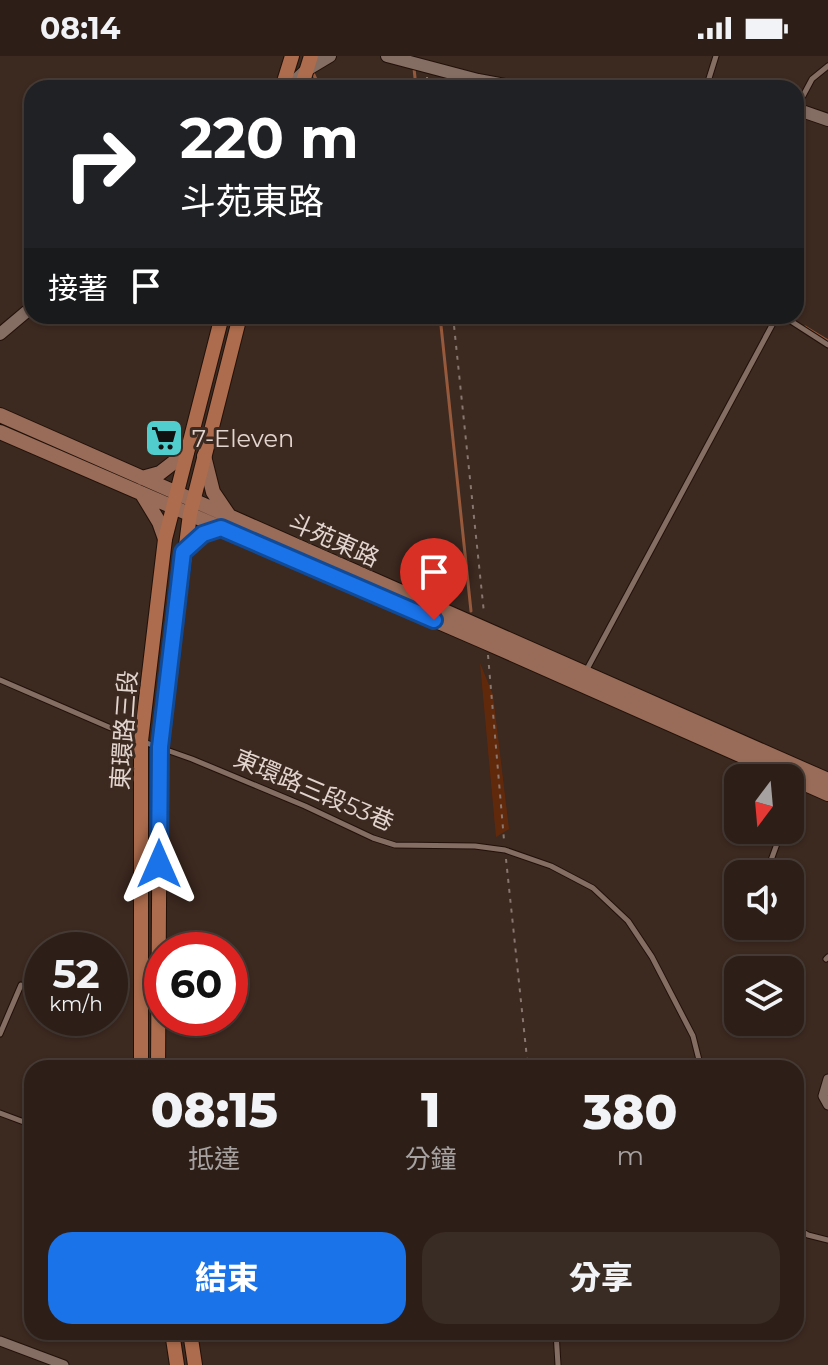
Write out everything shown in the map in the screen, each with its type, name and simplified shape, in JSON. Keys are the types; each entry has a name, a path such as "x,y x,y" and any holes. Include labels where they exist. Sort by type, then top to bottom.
{"main road":[{"path":"286,80 292,56"},
{"path":"303,80 311,56"},
{"name":"東環路三段","path":"141,1060 141,741 165,539 220,324"},
{"name":"東環路三段","path":"158,1060 160,747 183,552 238,324"},
{"name":"斗苑東路","path":"0,415 142,486"},
{"name":"斗苑東路","path":"1,435 175,500 486,637 761,764"},
{"path":"165,539 142,486 187,452"},
{"path":"183,552 203,534 225,522 204,456"},
{"name":"斗苑東路","path":"486,637 585,674 828,780"},
{"name":"斗苑東路","path":"804,784 828,794"},
{"path":"173,1340 177,1365"},
{"path":"191,1340 195,1365"}],"street":[{"path":"294,80 330,56"},
{"path":"387,56 478,80"},
{"path":"804,111 828,120"},
{"path":"0,334 24,314"},
{"path":"827,1104 823,1096 828,1079"},
{"path":"0,1341 41,1361 64,1365"}],"lane":[{"path":"708,80 716,56"},
{"path":"804,100 812,79 828,66"},
{"path":"585,674 776,324"},
{"path":"793,324 828,345"},
{"name":"東環路三段53巷","path":"0,680 141,741 305,806 373,838 395,845 475,846 505,850 551,866 593,888 628,921 652,957 693,1036 699,1060"},
{"path":"0,1034 21,985"},
{"path":"0,1113 24,1122"},
{"path":"804,1233 828,1240"},
{"path":"556,1340 558,1365"}],"path":[{"path":"454,324 527,1060"}],"shaded area":[{"path":"480,663 493,695 509,829 496,837"}],"waterway":[{"path":"414,68 415,80"},
{"path":"313,73 316,80"},
{"path":"441,324 471,611"},
{"path":"805,327 828,341"}],"place":[{"name":"7-Eleven","path":"164,438"}],"route":[{"path":"159,864 160,747 183,552 203,534 221,528 434,620"}]}
